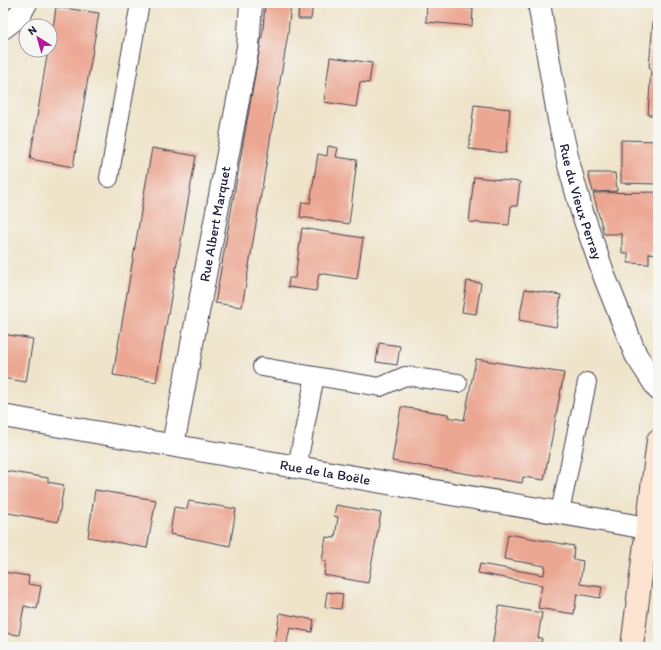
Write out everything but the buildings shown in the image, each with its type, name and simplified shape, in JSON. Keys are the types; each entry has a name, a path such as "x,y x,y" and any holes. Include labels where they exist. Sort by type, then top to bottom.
{"main road":[{"path":"632,647 658,440"}],"street":[{"path":"3,28 19,16 26,3"},
{"name":"Rue Albert Marquet","path":"173,445 248,47 251,3"},
{"name":"Rue du Vieux Perray","path":"539,3 561,127 569,165 582,212 605,278 636,355 658,388"},
{"name":"Rue de la Boële","path":"3,416 647,528"}],"lane":[{"path":"109,178 140,3"},
{"path":"262,366 380,387 405,376 458,383"},
{"path":"297,467 315,376"},
{"path":"560,512 587,382"}]}
